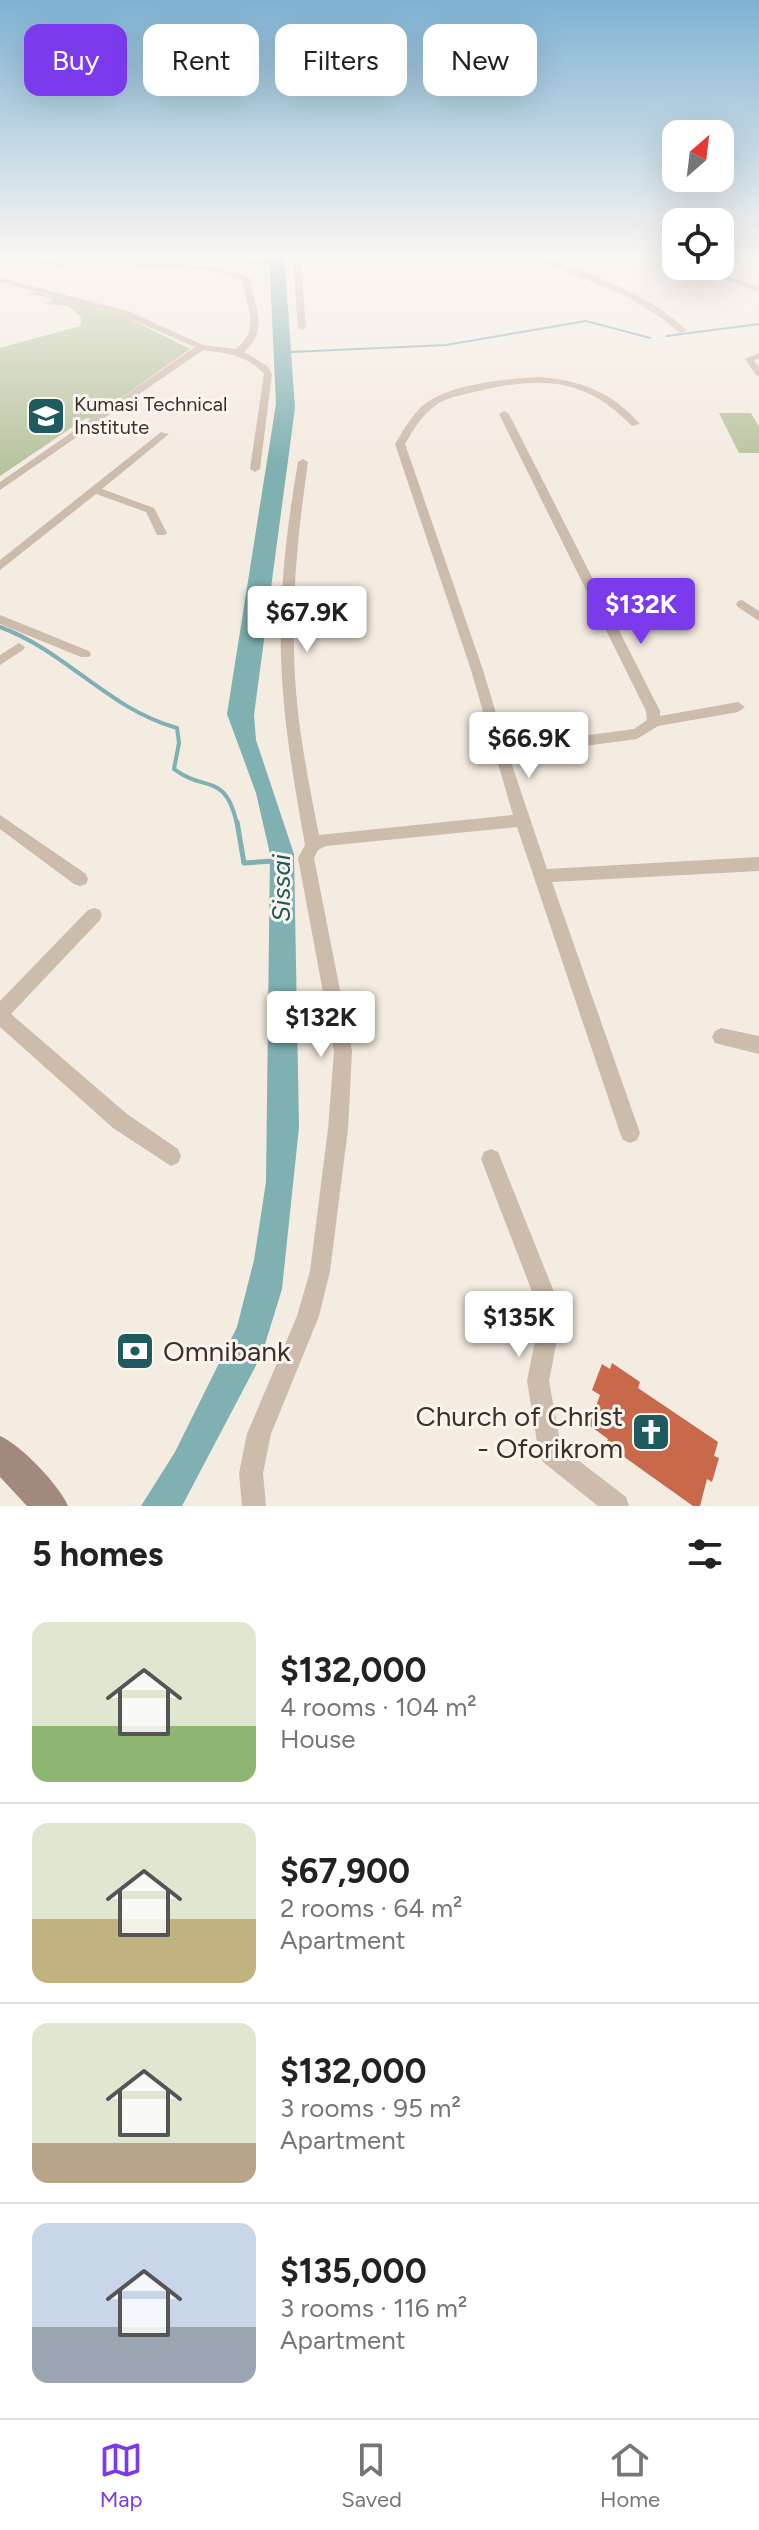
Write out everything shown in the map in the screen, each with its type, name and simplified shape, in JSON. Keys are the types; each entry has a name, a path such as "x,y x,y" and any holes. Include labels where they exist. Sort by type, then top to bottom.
{"main road":[{"path":"0,1453 51,1506"}],"street":[{"path":"148,323 201,347 238,352 264,368 268,374 255,469"},
{"path":"238,352 253,340 257,331 255,323"},
{"path":"302,323 302,328"},
{"path":"675,323 683,331"},
{"path":"0,487 201,347"},
{"path":"759,356 749,359 759,373"},
{"path":"630,1133 400,444 423,411 437,400 495,384 547,379 596,389 624,410 635,424"},
{"path":"504,414 618,639 653,711 654,722"},
{"path":"0,566 164,434"},
{"path":"303,462 293,526 287,629 295,742 313,846"},
{"path":"97,491 150,510 161,533"},
{"path":"742,604 759,617"},
{"path":"0,619 85,654"},
{"path":"0,661 19,647"},
{"path":"501,752 637,734 654,722 738,707"},
{"path":"254,1506 251,1473 259,1434 308,1316 320,1271 338,1129 343,1051 306,858 313,846 323,840 523,820"},
{"path":"0,821 80,879"},
{"path":"543,876 759,864"},
{"path":"94,915 0,1015 120,1121 171,1156"},
{"path":"721,1037 759,1045"},
{"path":"491,1159 547,1302 548,1330 538,1381 551,1454 617,1506"}],"green space":[{"name":"Kumasi Technical Institute","path":"81,323 139,323 190,349 91,419 86,418 0,476 0,348 80,326"},
{"path":"719,413 751,413 759,427 759,453 739,453"}],"water":[{"name":"Sissai","path":"272,323 289,323 295,408 254,715 256,740 294,854 299,1127 282,1289 262,1354 182,1506 141,1506 175,1452 237,1327 254,1260 266,1182 270,854 256,793 227,714 276,404"}],"building":[{"name":"Church of Christ - Oforikrom","path":"612,1363 640,1382 638,1388 718,1442 714,1456 719,1458 712,1482 707,1479 700,1506 693,1506 606,1444 608,1439 589,1425 600,1395 592,1390 602,1364 610,1369"}],"waterway":[{"path":"291,352 446,345 573,323"},
{"path":"595,323 650,338"},
{"path":"667,336 759,324"},
{"path":"0,627 46,650 130,708 177,728 179,743 174,769 220,790 232,807 237,824"},
{"name":"Sissai","path":"237,822 244,863 273,861"}],"place":[{"name":"Kumasi Technical Institute","path":"46,416"},
{"name":"Omnibank","path":"135,1351"},
{"name":"Church of Christ - Oforikrom","path":"651,1432"}]}
